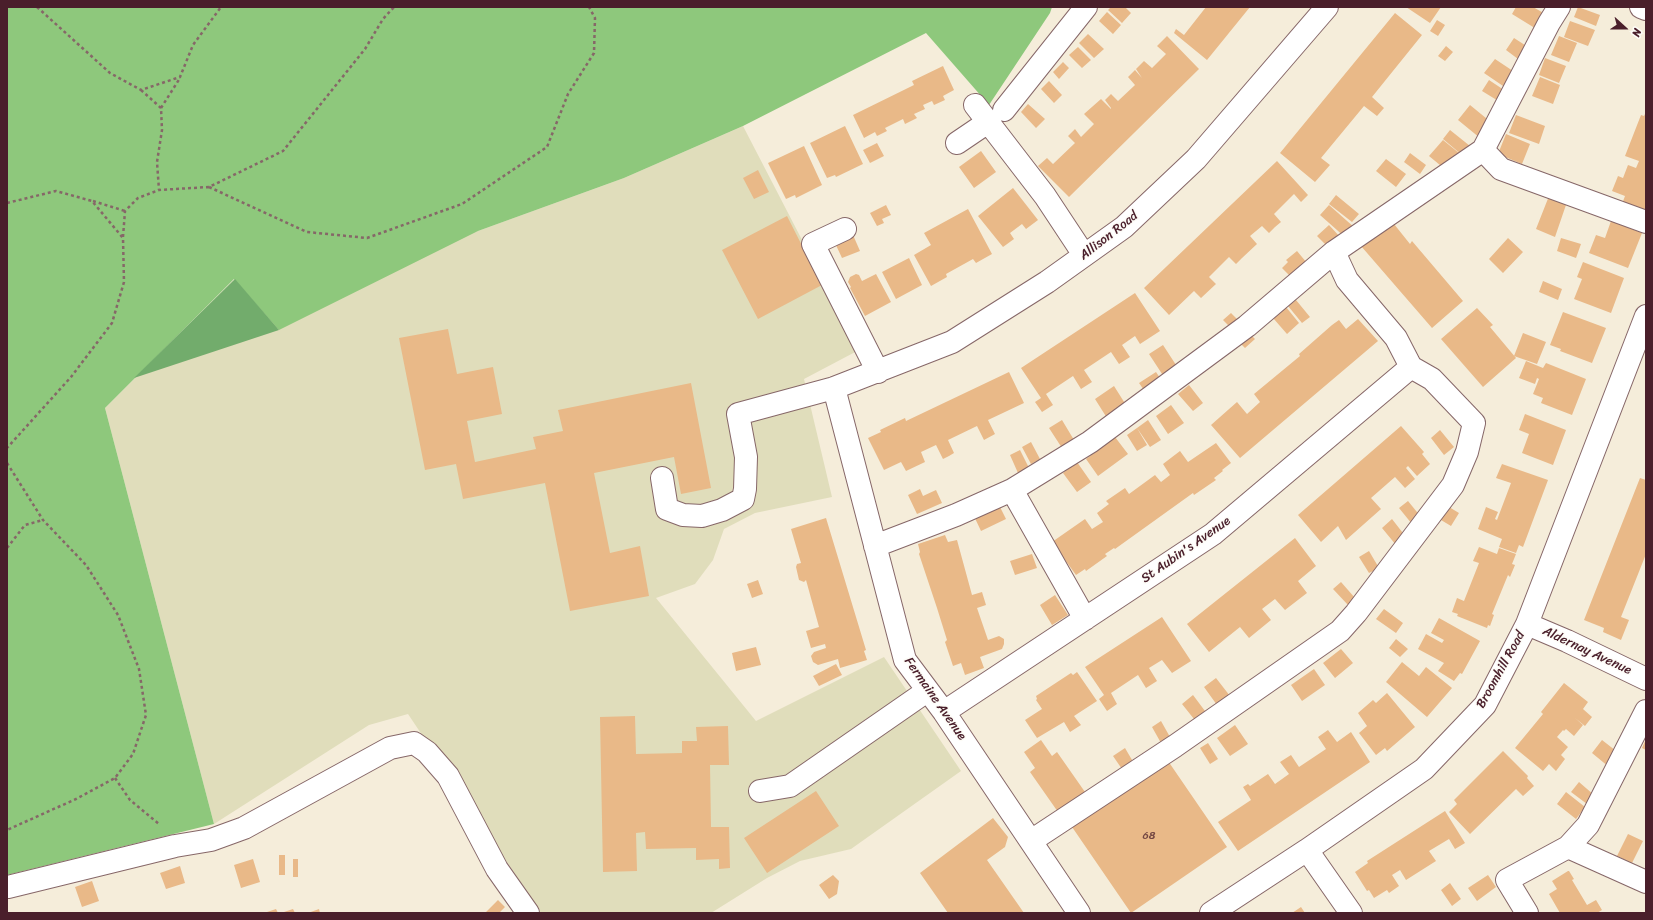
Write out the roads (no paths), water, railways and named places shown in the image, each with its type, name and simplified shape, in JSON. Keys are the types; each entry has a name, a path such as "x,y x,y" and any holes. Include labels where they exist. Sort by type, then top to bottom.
{"street":[{"path":"957,143 996,116 1086,7"},
{"name":"Allison Road","path":"662,478 667,509 683,515 702,516 722,510 742,499 745,489 746,457 738,414 834,388 952,342 1047,282 1124,227 1196,159 1327,7"},
{"path":"875,546 956,515 1012,490 1090,442 1247,326 1334,252 1483,150 1549,23 1559,7"},
{"path":"1641,7 1646,9"},
{"path":"974,105 996,116 1045,196 1084,255"},
{"path":"1483,150 1501,169 1646,222"},
{"path":"845,229 812,244 878,372"},
{"path":"1031,841 1175,746 1340,631 1356,613 1453,485 1467,452 1474,423 1432,379 1411,367 1396,338 1347,280 1334,252"},
{"name":"Broomhill Road","path":"1211,913 1307,850 1424,769 1485,705 1527,624 1646,316"},
{"name":"St Aubin's Avenue","path":"944,712 1213,534 1411,367"},
{"name":"Fermaine Avenue","path":"834,388 905,660 944,712 1079,913"},
{"path":"1012,490 1085,619"},
{"name":"Aldernay Avenue","path":"1527,624 1567,641 1646,679"},
{"path":"760,791 790,786 927,691"},
{"path":"1527,913 1507,880 1568,847 1588,825 1646,711"},
{"path":"8,887 175,846 211,840 244,828 390,748 414,743 427,752 448,776 497,869 528,913"},
{"path":"1568,847 1646,882"},
{"path":"1307,850 1350,913"}]}
